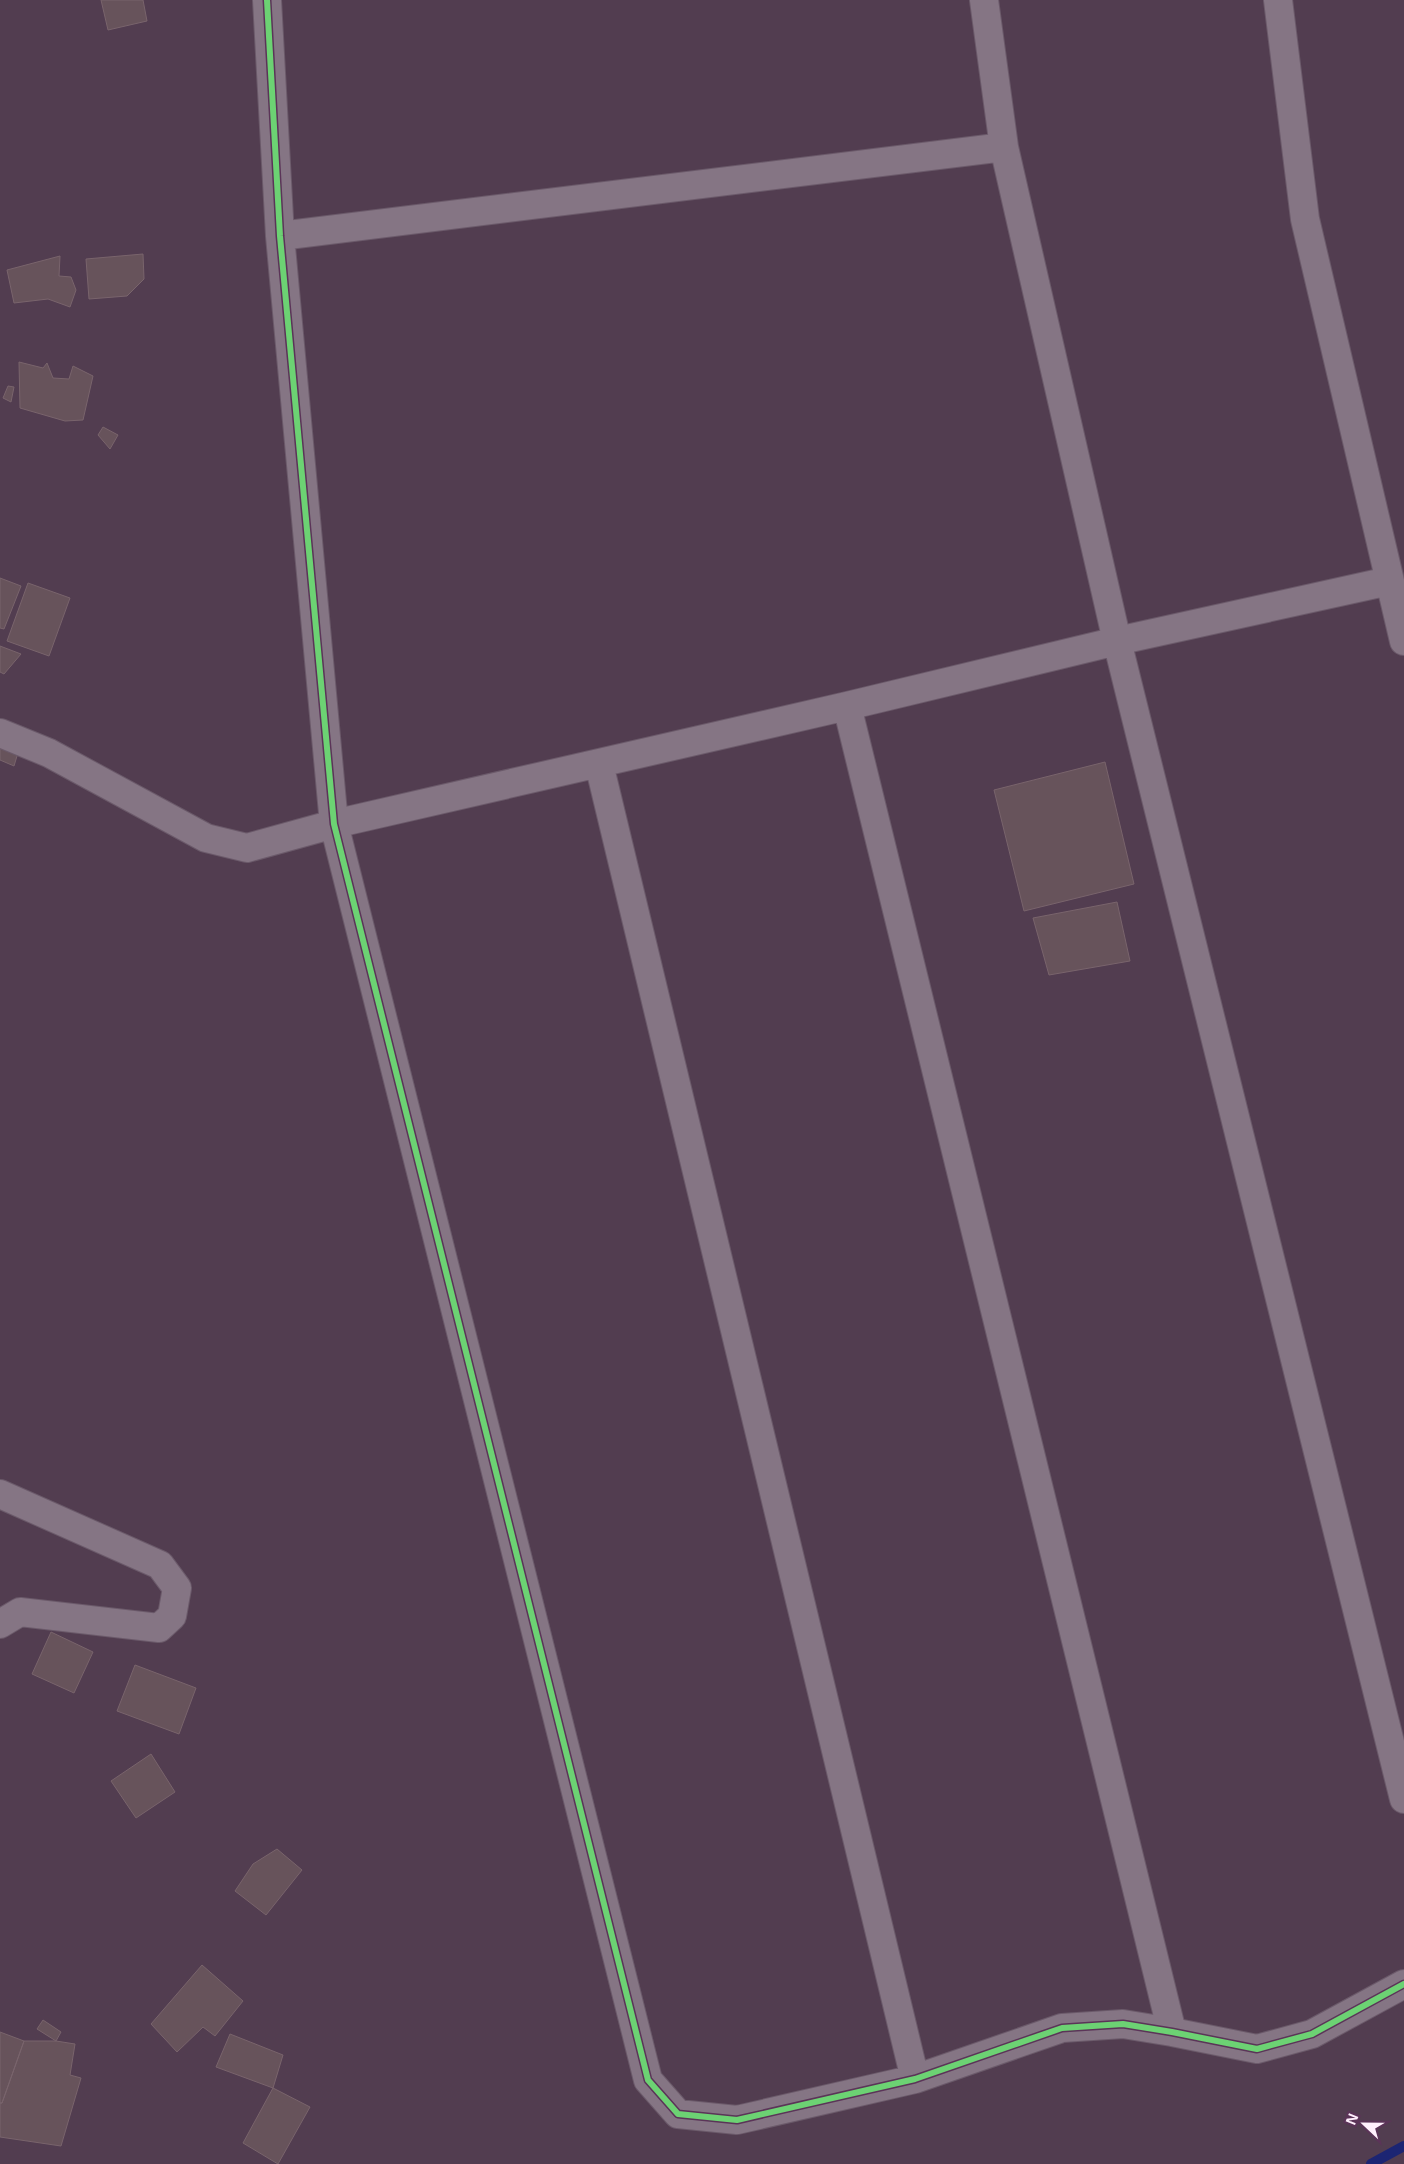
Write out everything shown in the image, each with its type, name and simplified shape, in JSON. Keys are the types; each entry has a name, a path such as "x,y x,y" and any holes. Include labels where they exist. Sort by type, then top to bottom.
{"street":[{"path":"267,0 280,236 334,824 648,2080 678,2114 737,2120 915,2080 1062,2028 1123,2024 1257,2049 1312,2034 1404,1984"},
{"path":"984,0 1004,147 1117,641 1404,1799"},
{"path":"1278,0 1305,219 1404,641"},
{"path":"280,236 1004,147"},
{"path":"0,733 49,753 206,838 247,848 334,824 599,764 1117,641 1389,581"},
{"path":"847,706 1172,2032"},
{"path":"599,764 915,2080"},
{"path":"0,1494 160,1565 176,1588 172,1616 158,1628 20,1612 0,1624"}],"building":[{"path":"101,0 143,0 147,21 108,30"},
{"path":"143,254 144,279 127,296 89,299 86,259"},
{"path":"60,256 59,276 71,277 76,290 70,307 48,299 14,303 7,270"},
{"path":"19,362 43,368 47,363 53,378 69,379 73,366 93,376 83,420 65,421 20,408"},
{"path":"8,386 14,387 11,402 3,398"},
{"path":"103,427 118,435 110,449 98,435"},
{"path":"0,578 21,586 4,629 0,628"},
{"path":"28,583 70,598 49,656 7,641"},
{"path":"0,646 21,654 4,674 0,672"},
{"path":"0,738 20,746 14,766 0,760"},
{"path":"1105,762 1134,884 1024,911 994,790"},
{"path":"1117,902 1130,961 1049,975 1033,918"},
{"path":"51,1632 93,1652 74,1693 32,1674"},
{"path":"135,1665 196,1688 179,1734 117,1711"},
{"path":"151,1754 175,1792 136,1818 111,1781"},
{"path":"277,1849 302,1870 266,1915 235,1891 253,1864"},
{"path":"202,1965 243,2001 215,2036 203,2027 177,2052 151,2024"},
{"path":"43,2020 61,2032 56,2041 37,2029"},
{"path":"0,2032 24,2041 2,2103 0,2103"},
{"path":"230,2034 283,2055 273,2088 216,2067"},
{"path":"24,2041 56,2041 75,2044 70,2075 81,2078 61,2146 0,2137 0,2103 2,2103"},
{"path":"273,2088 310,2107 278,2164 243,2143"}],"waterway":[{"path":"1371,2164 1404,2146"}],"cycle path":[{"path":"267,0 280,236 334,824 648,2080 678,2114 737,2120 915,2079 1062,2028 1123,2024 1257,2049 1312,2034 1404,1984"}]}
